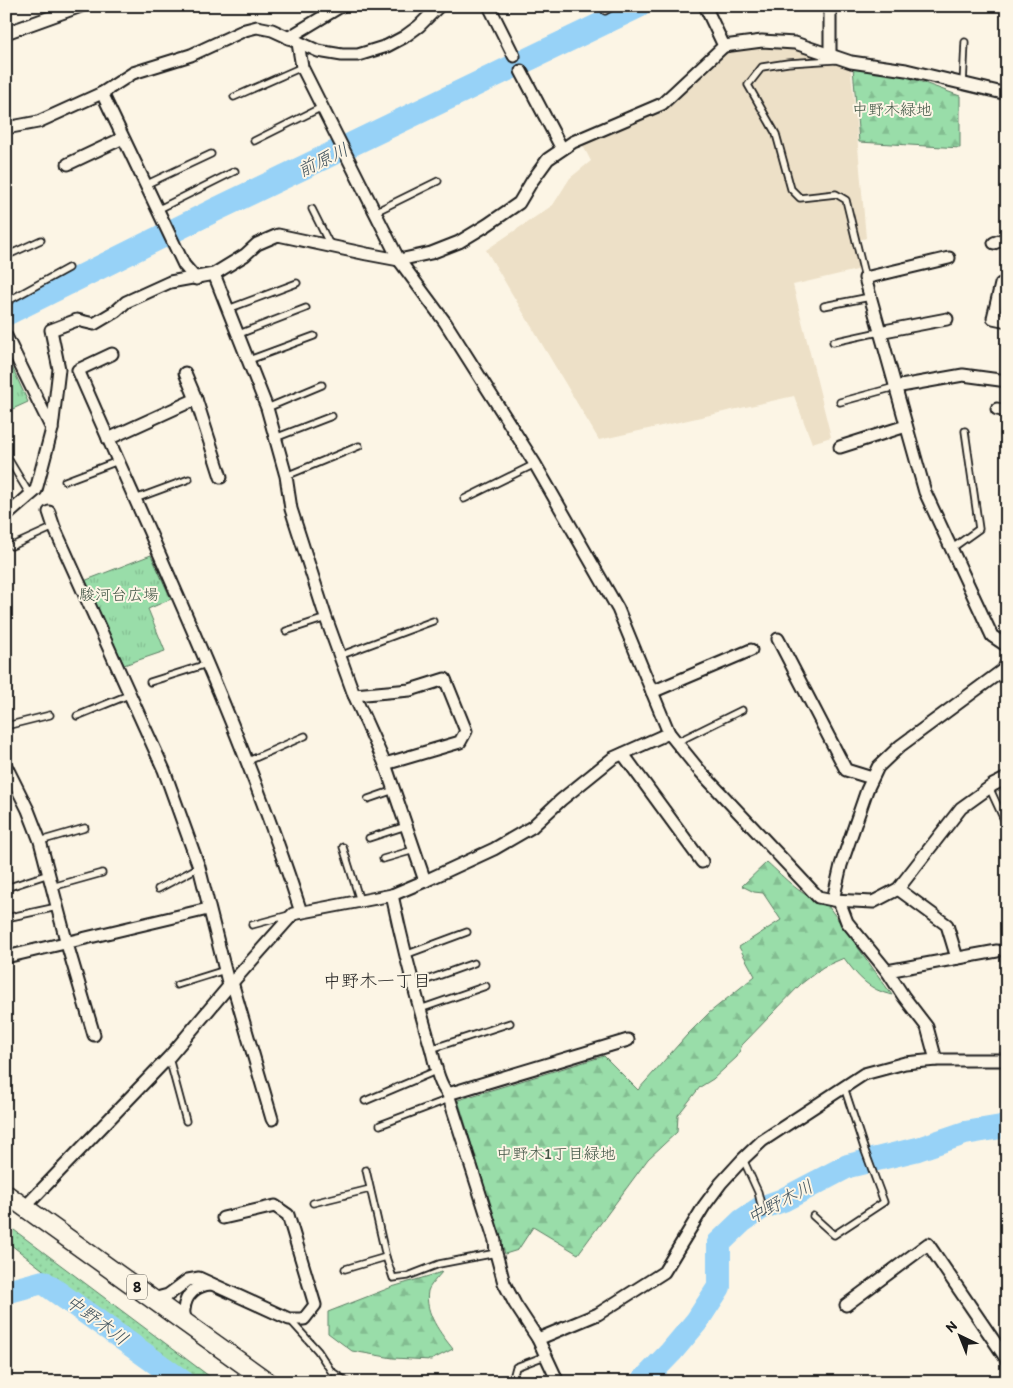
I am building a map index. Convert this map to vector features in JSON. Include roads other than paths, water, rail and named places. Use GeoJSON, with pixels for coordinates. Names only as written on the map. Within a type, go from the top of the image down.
{"type":"FeatureCollection","features":[{"type":"Feature","properties":{"kind":"main road","name":"8"},"geometry":{"type":"LineString","coordinates":[[6,1194],[268,1382]]}},
{"type":"Feature","properties":{"kind":"street"},"geometry":{"type":"LineString","coordinates":[[6,33],[81,6]]}},
{"type":"Feature","properties":{"kind":"street"},"geometry":{"type":"LineString","coordinates":[[293,40],[341,6]]}},
{"type":"Feature","properties":{"kind":"street"},"geometry":{"type":"LineString","coordinates":[[6,128],[38,122],[102,93],[134,73],[191,55],[245,30],[257,27],[272,30],[318,51],[342,55],[358,55],[387,46],[404,37],[419,26],[439,6]]}},
{"type":"Feature","properties":{"kind":"street"},"geometry":{"type":"LineString","coordinates":[[489,6],[514,56]]}},
{"type":"Feature","properties":{"kind":"street"},"geometry":{"type":"LineString","coordinates":[[705,6],[724,46]]}},
{"type":"Feature","properties":{"kind":"street"},"geometry":{"type":"LineString","coordinates":[[830,6],[830,54]]}},
{"type":"Feature","properties":{"kind":"street"},"geometry":{"type":"LineString","coordinates":[[293,40],[302,67],[399,260],[444,322],[535,464],[618,609],[669,733],[699,770],[818,897],[836,901],[873,902],[898,889],[961,808],[989,787],[1007,778]]}},
{"type":"Feature","properties":{"kind":"street"},"geometry":{"type":"LineString","coordinates":[[6,516],[36,490],[52,429],[59,369],[51,330],[77,320],[94,324],[116,311],[126,302],[170,282],[214,274],[245,255],[258,244],[278,235],[399,260],[431,253],[458,242],[519,203],[548,159],[573,142],[662,104],[724,46],[762,41],[795,43],[851,62],[906,70],[1007,94]]}},
{"type":"Feature","properties":{"kind":"street"},"geometry":{"type":"LineString","coordinates":[[521,71],[562,149]]}},
{"type":"Feature","properties":{"kind":"street"},"geometry":{"type":"LineString","coordinates":[[102,93],[184,265],[196,278]]}},
{"type":"Feature","properties":{"kind":"street"},"geometry":{"type":"LineString","coordinates":[[68,164],[122,138]]}},
{"type":"Feature","properties":{"kind":"street"},"geometry":{"type":"LineString","coordinates":[[994,243],[1007,238]]}},
{"type":"Feature","properties":{"kind":"street"},"geometry":{"type":"LineString","coordinates":[[949,258],[865,278],[925,492],[992,636],[1007,646]]}},
{"type":"Feature","properties":{"kind":"street"},"geometry":{"type":"LineString","coordinates":[[214,274],[267,408],[286,476],[291,508],[339,656],[385,764],[425,881]]}},
{"type":"Feature","properties":{"kind":"street"},"geometry":{"type":"LineString","coordinates":[[1001,284],[993,318],[1007,321]]}},
{"type":"Feature","properties":{"kind":"street"},"geometry":{"type":"LineString","coordinates":[[879,332],[947,319]]}},
{"type":"Feature","properties":{"kind":"street"},"geometry":{"type":"LineString","coordinates":[[7,337],[52,429]]}},
{"type":"Feature","properties":{"kind":"street"},"geometry":{"type":"LineString","coordinates":[[112,354],[78,370],[207,664],[277,839],[297,913]]}},
{"type":"Feature","properties":{"kind":"street"},"geometry":{"type":"LineString","coordinates":[[185,374],[196,399],[222,477]]}},
{"type":"Feature","properties":{"kind":"street"},"geometry":{"type":"LineString","coordinates":[[895,387],[963,375],[1007,381]]}},
{"type":"Feature","properties":{"kind":"street"},"geometry":{"type":"LineString","coordinates":[[108,439],[196,399]]}},
{"type":"Feature","properties":{"kind":"street"},"geometry":{"type":"LineString","coordinates":[[840,447],[906,426]]}},
{"type":"Feature","properties":{"kind":"street"},"geometry":{"type":"LineString","coordinates":[[49,512],[54,527],[164,770],[199,867],[208,909],[225,970],[272,1119]]}},
{"type":"Feature","properties":{"kind":"street"},"geometry":{"type":"LineString","coordinates":[[778,639],[846,770],[872,778]]}},
{"type":"Feature","properties":{"kind":"street"},"geometry":{"type":"LineString","coordinates":[[652,692],[751,650]]}},
{"type":"Feature","properties":{"kind":"street"},"geometry":{"type":"LineString","coordinates":[[936,1060],[927,1027],[887,971],[848,922],[836,901],[841,865],[872,778],[878,767],[900,746],[1003,670],[1007,662]]}},
{"type":"Feature","properties":{"kind":"street"},"geometry":{"type":"LineString","coordinates":[[354,695],[410,690],[445,679],[466,731],[460,742],[385,764]]}},
{"type":"Feature","properties":{"kind":"street"},"geometry":{"type":"LineString","coordinates":[[25,1207],[169,1057],[230,984],[297,913],[392,895],[494,849],[532,827],[561,800],[613,758],[669,733]]}},
{"type":"Feature","properties":{"kind":"street"},"geometry":{"type":"LineString","coordinates":[[623,754],[702,862]]}},
{"type":"Feature","properties":{"kind":"street"},"geometry":{"type":"LineString","coordinates":[[6,766],[28,810],[40,841],[67,944],[94,1035]]}},
{"type":"Feature","properties":{"kind":"street"},"geometry":{"type":"LineString","coordinates":[[898,889],[947,925],[957,958]]}},
{"type":"Feature","properties":{"kind":"street"},"geometry":{"type":"LineString","coordinates":[[392,895],[405,955],[420,1010],[495,1241],[496,1253],[504,1283],[538,1339],[558,1382]]}},
{"type":"Feature","properties":{"kind":"street"},"geometry":{"type":"LineString","coordinates":[[6,957],[208,909]]}},
{"type":"Feature","properties":{"kind":"street"},"geometry":{"type":"LineString","coordinates":[[887,971],[997,951]]}},
{"type":"Feature","properties":{"kind":"street"},"geometry":{"type":"LineString","coordinates":[[449,1097],[628,1040]]}},
{"type":"Feature","properties":{"kind":"street"},"geometry":{"type":"LineString","coordinates":[[538,1339],[598,1314],[664,1272],[704,1206],[721,1183],[743,1159],[762,1141],[864,1074],[905,1062],[1007,1060]]}},
{"type":"Feature","properties":{"kind":"street"},"geometry":{"type":"LineString","coordinates":[[153,1299],[168,1294],[188,1280],[199,1278],[289,1319],[304,1319],[315,1305],[288,1215],[275,1206],[223,1218]]}},
{"type":"Feature","properties":{"kind":"street"},"geometry":{"type":"LineString","coordinates":[[846,1304],[928,1244],[1007,1360]]}},
{"type":"Feature","properties":{"kind":"street"},"geometry":{"type":"LineString","coordinates":[[186,1323],[184,1310],[192,1291],[200,1285],[213,1284]]}},
{"type":"Feature","properties":{"kind":"lane"},"geometry":{"type":"LineString","coordinates":[[604,11],[614,6]]}},
{"type":"Feature","properties":{"kind":"lane"},"geometry":{"type":"LineString","coordinates":[[963,85],[965,42]]}},
{"type":"Feature","properties":{"kind":"lane"},"geometry":{"type":"LineString","coordinates":[[845,60],[788,63],[762,67],[748,86],[776,134],[791,189],[800,198],[836,194],[846,200],[865,278]]}},
{"type":"Feature","properties":{"kind":"lane"},"geometry":{"type":"LineString","coordinates":[[234,97],[302,67]]}},
{"type":"Feature","properties":{"kind":"lane"},"geometry":{"type":"LineString","coordinates":[[254,141],[322,107]]}},
{"type":"Feature","properties":{"kind":"lane"},"geometry":{"type":"LineString","coordinates":[[145,185],[210,154]]}},
{"type":"Feature","properties":{"kind":"lane"},"geometry":{"type":"LineString","coordinates":[[157,210],[235,171]]}},
{"type":"Feature","properties":{"kind":"lane"},"geometry":{"type":"LineString","coordinates":[[375,212],[438,181]]}},
{"type":"Feature","properties":{"kind":"lane"},"geometry":{"type":"LineString","coordinates":[[312,209],[330,246]]}},
{"type":"Feature","properties":{"kind":"lane"},"geometry":{"type":"LineString","coordinates":[[6,256],[41,240]]}},
{"type":"Feature","properties":{"kind":"lane"},"geometry":{"type":"LineString","coordinates":[[6,302],[68,268]]}},
{"type":"Feature","properties":{"kind":"lane"},"geometry":{"type":"LineString","coordinates":[[228,309],[297,283]]}},
{"type":"Feature","properties":{"kind":"lane"},"geometry":{"type":"LineString","coordinates":[[824,306],[870,298]]}},
{"type":"Feature","properties":{"kind":"lane"},"geometry":{"type":"LineString","coordinates":[[239,334],[306,308]]}},
{"type":"Feature","properties":{"kind":"lane"},"geometry":{"type":"LineString","coordinates":[[834,342],[879,332]]}},
{"type":"Feature","properties":{"kind":"lane"},"geometry":{"type":"LineString","coordinates":[[249,360],[314,336]]}},
{"type":"Feature","properties":{"kind":"lane"},"geometry":{"type":"LineString","coordinates":[[267,408],[322,385]]}},
{"type":"Feature","properties":{"kind":"lane"},"geometry":{"type":"LineString","coordinates":[[840,402],[895,387]]}},
{"type":"Feature","properties":{"kind":"lane"},"geometry":{"type":"LineString","coordinates":[[275,438],[332,416]]}},
{"type":"Feature","properties":{"kind":"lane"},"geometry":{"type":"LineString","coordinates":[[951,549],[979,529],[965,431]]}},
{"type":"Feature","properties":{"kind":"lane"},"geometry":{"type":"LineString","coordinates":[[286,476],[360,446]]}},
{"type":"Feature","properties":{"kind":"lane"},"geometry":{"type":"LineString","coordinates":[[6,455],[30,495]]}},
{"type":"Feature","properties":{"kind":"lane"},"geometry":{"type":"LineString","coordinates":[[65,481],[118,461]]}},
{"type":"Feature","properties":{"kind":"lane"},"geometry":{"type":"LineString","coordinates":[[464,499],[535,464]]}},
{"type":"Feature","properties":{"kind":"lane"},"geometry":{"type":"LineString","coordinates":[[135,499],[189,479]]}},
{"type":"Feature","properties":{"kind":"lane"},"geometry":{"type":"LineString","coordinates":[[12,546],[54,527]]}},
{"type":"Feature","properties":{"kind":"lane"},"geometry":{"type":"LineString","coordinates":[[286,631],[326,618]]}},
{"type":"Feature","properties":{"kind":"lane"},"geometry":{"type":"LineString","coordinates":[[339,656],[433,621]]}},
{"type":"Feature","properties":{"kind":"lane"},"geometry":{"type":"LineString","coordinates":[[150,682],[207,664]]}},
{"type":"Feature","properties":{"kind":"lane"},"geometry":{"type":"LineString","coordinates":[[77,716],[131,694]]}},
{"type":"Feature","properties":{"kind":"lane"},"geometry":{"type":"LineString","coordinates":[[677,742],[742,710]]}},
{"type":"Feature","properties":{"kind":"lane"},"geometry":{"type":"LineString","coordinates":[[6,726],[50,715]]}},
{"type":"Feature","properties":{"kind":"lane"},"geometry":{"type":"LineString","coordinates":[[246,762],[305,736]]}},
{"type":"Feature","properties":{"kind":"lane"},"geometry":{"type":"LineString","coordinates":[[989,787],[1007,826]]}},
{"type":"Feature","properties":{"kind":"lane"},"geometry":{"type":"LineString","coordinates":[[368,799],[394,790]]}},
{"type":"Feature","properties":{"kind":"lane"},"geometry":{"type":"LineString","coordinates":[[369,838],[406,826]]}},
{"type":"Feature","properties":{"kind":"lane"},"geometry":{"type":"LineString","coordinates":[[40,841],[86,828]]}},
{"type":"Feature","properties":{"kind":"lane"},"geometry":{"type":"LineString","coordinates":[[343,848],[360,901]]}},
{"type":"Feature","properties":{"kind":"lane"},"geometry":{"type":"LineString","coordinates":[[382,859],[414,850]]}},
{"type":"Feature","properties":{"kind":"lane"},"geometry":{"type":"LineString","coordinates":[[158,889],[199,867]]}},
{"type":"Feature","properties":{"kind":"lane"},"geometry":{"type":"LineString","coordinates":[[52,887],[102,873]]}},
{"type":"Feature","properties":{"kind":"lane"},"geometry":{"type":"LineString","coordinates":[[6,888],[49,874]]}},
{"type":"Feature","properties":{"kind":"lane"},"geometry":{"type":"LineString","coordinates":[[6,918],[57,907]]}},
{"type":"Feature","properties":{"kind":"lane"},"geometry":{"type":"LineString","coordinates":[[252,925],[297,913]]}},
{"type":"Feature","properties":{"kind":"lane"},"geometry":{"type":"LineString","coordinates":[[405,955],[467,932]]}},
{"type":"Feature","properties":{"kind":"lane"},"geometry":{"type":"LineString","coordinates":[[413,985],[474,963]]}},
{"type":"Feature","properties":{"kind":"lane"},"geometry":{"type":"LineString","coordinates":[[177,985],[225,970]]}},
{"type":"Feature","properties":{"kind":"lane"},"geometry":{"type":"LineString","coordinates":[[420,1010],[486,986]]}},
{"type":"Feature","properties":{"kind":"lane"},"geometry":{"type":"LineString","coordinates":[[431,1048],[510,1023]]}},
{"type":"Feature","properties":{"kind":"lane"},"geometry":{"type":"LineString","coordinates":[[169,1057],[186,1121]]}},
{"type":"Feature","properties":{"kind":"lane"},"geometry":{"type":"LineString","coordinates":[[364,1101],[438,1070]]}},
{"type":"Feature","properties":{"kind":"lane"},"geometry":{"type":"LineString","coordinates":[[813,1216],[834,1235],[884,1202],[844,1087]]}},
{"type":"Feature","properties":{"kind":"lane"},"geometry":{"type":"LineString","coordinates":[[380,1125],[449,1097]]}},
{"type":"Feature","properties":{"kind":"lane"},"geometry":{"type":"LineString","coordinates":[[743,1159],[758,1192],[763,1213]]}},
{"type":"Feature","properties":{"kind":"lane"},"geometry":{"type":"LineString","coordinates":[[366,1170],[386,1257],[393,1278],[408,1276],[439,1264],[496,1253]]}},
{"type":"Feature","properties":{"kind":"lane"},"geometry":{"type":"LineString","coordinates":[[313,1203],[370,1189]]}},
{"type":"Feature","properties":{"kind":"lane"},"geometry":{"type":"LineString","coordinates":[[345,1269],[386,1257]]}},
{"type":"Feature","properties":{"kind":"lane"},"geometry":{"type":"LineString","coordinates":[[289,1319],[318,1351],[330,1371],[347,1382]]}},
{"type":"Feature","properties":{"kind":"lane"},"geometry":{"type":"LineString","coordinates":[[512,1382],[516,1367],[545,1356]]}},
{"type":"Feature","properties":{"kind":"waterway","name":"前原川"},"geometry":{"type":"LineString","coordinates":[[6,314],[217,209],[639,6]]}},
{"type":"Feature","properties":{"kind":"waterway","name":"中野木川"},"geometry":{"type":"LineString","coordinates":[[642,1382],[697,1321],[719,1287],[719,1243],[742,1221],[761,1208],[783,1200],[848,1166],[918,1149],[965,1133],[1007,1126]]}},
{"type":"Feature","properties":{"kind":"waterway","name":"中野木川"},"geometry":{"type":"LineString","coordinates":[[6,1292],[43,1282],[183,1382]]}},
{"type":"Feature","properties":{"kind":"district","name":"中野木一丁目"},"geometry":{"type":"Point","coordinates":[377,981]}},
{"type":"Feature","properties":{"kind":"park label","name":"中野木緑地"},"geometry":{"type":"Point","coordinates":[892,109]}},
{"type":"Feature","properties":{"kind":"park label","name":"駿河台広場"},"geometry":{"type":"Point","coordinates":[119,594]}},
{"type":"Feature","properties":{"kind":"park label","name":"中野木1丁目緑地"},"geometry":{"type":"Point","coordinates":[556,1153]}}]}
